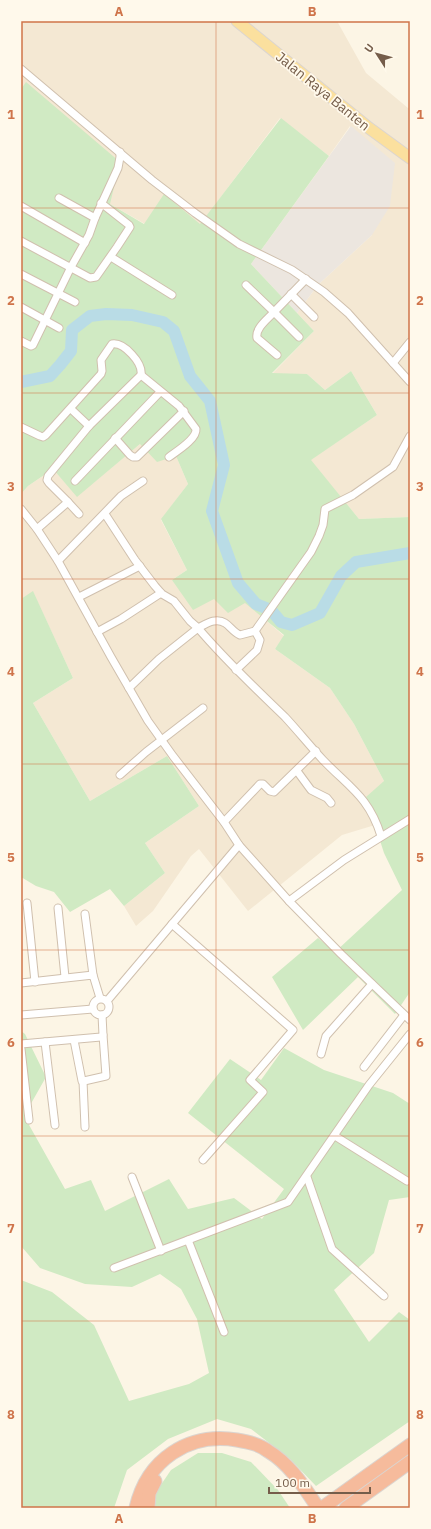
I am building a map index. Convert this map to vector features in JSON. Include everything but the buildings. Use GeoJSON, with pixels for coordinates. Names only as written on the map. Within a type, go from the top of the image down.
{"type":"FeatureCollection","features":[{"type":"Feature","properties":{"kind":"highway"},"geometry":{"type":"LineString","coordinates":[[136,1508],[144,1484],[161,1462],[180,1448],[190,1443],[214,1438],[246,1441],[268,1450],[282,1461],[298,1486],[307,1508]]}},
{"type":"Feature","properties":{"kind":"highway"},"geometry":{"type":"LineString","coordinates":[[322,1508],[410,1445]]}},
{"type":"Feature","properties":{"kind":"highway"},"geometry":{"type":"LineString","coordinates":[[148,1508],[149,1493],[152,1486],[164,1470],[175,1460],[188,1453],[215,1447],[242,1449],[263,1456],[298,1486],[319,1508],[334,1500]]}},
{"type":"Feature","properties":{"kind":"highway"},"geometry":{"type":"LineString","coordinates":[[346,1508],[410,1462]]}},
{"type":"Feature","properties":{"kind":"main road","name":"Jalan Raya Banten"},"geometry":{"type":"LineString","coordinates":[[237,21],[362,123],[410,158]]}},
{"type":"Feature","properties":{"kind":"street"},"geometry":{"type":"LineString","coordinates":[[21,69],[152,180],[195,213],[239,244],[306,279],[330,297],[348,313],[410,382]]}},
{"type":"Feature","properties":{"kind":"street"},"geometry":{"type":"LineString","coordinates":[[21,341],[32,346],[92,228],[101,203],[118,168],[120,152]]}},
{"type":"Feature","properties":{"kind":"street"},"geometry":{"type":"LineString","coordinates":[[59,198],[95,218]]}},
{"type":"Feature","properties":{"kind":"street"},"geometry":{"type":"LineString","coordinates":[[21,241],[93,278],[96,277],[124,238],[129,226],[101,203]]}},
{"type":"Feature","properties":{"kind":"street"},"geometry":{"type":"LineString","coordinates":[[21,206],[85,243]]}},
{"type":"Feature","properties":{"kind":"street"},"geometry":{"type":"LineString","coordinates":[[111,257],[172,295]]}},
{"type":"Feature","properties":{"kind":"street"},"geometry":{"type":"LineString","coordinates":[[21,274],[75,302]]}},
{"type":"Feature","properties":{"kind":"street"},"geometry":{"type":"LineString","coordinates":[[277,354],[257,338],[256,333],[306,279]]}},
{"type":"Feature","properties":{"kind":"street"},"geometry":{"type":"LineString","coordinates":[[246,285],[299,337]]}},
{"type":"Feature","properties":{"kind":"street"},"geometry":{"type":"LineString","coordinates":[[291,294],[314,317]]}},
{"type":"Feature","properties":{"kind":"street"},"geometry":{"type":"LineString","coordinates":[[21,307],[59,328]]}},
{"type":"Feature","properties":{"kind":"street"},"geometry":{"type":"LineString","coordinates":[[393,364],[410,342]]}},
{"type":"Feature","properties":{"kind":"street"},"geometry":{"type":"LineString","coordinates":[[21,428],[43,437],[71,409],[101,374],[101,360],[112,344],[117,344],[132,354],[141,370],[141,375],[184,411],[196,429],[197,432],[193,438],[169,457]]}},
{"type":"Feature","properties":{"kind":"street"},"geometry":{"type":"LineString","coordinates":[[79,514],[49,483],[47,478],[89,426],[141,375]]}},
{"type":"Feature","properties":{"kind":"street"},"geometry":{"type":"LineString","coordinates":[[75,481],[160,392]]}},
{"type":"Feature","properties":{"kind":"street"},"geometry":{"type":"LineString","coordinates":[[71,409],[89,426]]}},
{"type":"Feature","properties":{"kind":"street"},"geometry":{"type":"LineString","coordinates":[[115,438],[130,455],[133,457],[137,456],[184,411]]}},
{"type":"Feature","properties":{"kind":"street"},"geometry":{"type":"LineString","coordinates":[[129,688],[159,659],[198,628],[211,621],[220,621],[225,623],[231,629],[240,634],[256,629],[306,559],[319,536],[323,525],[325,509],[352,495],[393,467],[410,436]]}},
{"type":"Feature","properties":{"kind":"street"},"geometry":{"type":"LineString","coordinates":[[58,561],[121,496],[142,481]]}},
{"type":"Feature","properties":{"kind":"street"},"geometry":{"type":"LineString","coordinates":[[37,529],[68,502]]}},
{"type":"Feature","properties":{"kind":"street"},"geometry":{"type":"LineString","coordinates":[[21,509],[37,529],[58,561],[148,721],[224,822],[239,845],[289,901],[410,1020]]}},
{"type":"Feature","properties":{"kind":"street"},"geometry":{"type":"LineString","coordinates":[[105,514],[140,566],[161,593],[174,601],[190,621],[236,670],[286,718],[364,800],[372,812],[381,836]]}},
{"type":"Feature","properties":{"kind":"street"},"geometry":{"type":"LineString","coordinates":[[79,597],[140,566]]}},
{"type":"Feature","properties":{"kind":"street"},"geometry":{"type":"LineString","coordinates":[[97,632],[121,619],[161,593]]}},
{"type":"Feature","properties":{"kind":"street"},"geometry":{"type":"LineString","coordinates":[[236,670],[257,650],[260,640],[256,629]]}},
{"type":"Feature","properties":{"kind":"street"},"geometry":{"type":"LineString","coordinates":[[120,775],[203,708]]}},
{"type":"Feature","properties":{"kind":"street"},"geometry":{"type":"LineString","coordinates":[[224,822],[260,784],[263,784],[270,791],[274,792],[316,751]]}},
{"type":"Feature","properties":{"kind":"street"},"geometry":{"type":"LineString","coordinates":[[297,771],[311,790],[327,798],[331,803]]}},
{"type":"Feature","properties":{"kind":"street"},"geometry":{"type":"LineString","coordinates":[[289,901],[344,860],[410,819]]}},
{"type":"Feature","properties":{"kind":"street"},"geometry":{"type":"LineString","coordinates":[[107,1001],[239,845]]}},
{"type":"Feature","properties":{"kind":"street"},"geometry":{"type":"LineString","coordinates":[[27,903],[35,982]]}},
{"type":"Feature","properties":{"kind":"street"},"geometry":{"type":"LineString","coordinates":[[58,908],[65,977]]}},
{"type":"Feature","properties":{"kind":"street"},"geometry":{"type":"LineString","coordinates":[[85,914],[93,974],[100,998]]}},
{"type":"Feature","properties":{"kind":"street"},"geometry":{"type":"LineString","coordinates":[[172,924],[293,1030],[250,1080],[263,1092],[203,1160]]}},
{"type":"Feature","properties":{"kind":"street"},"geometry":{"type":"LineString","coordinates":[[21,983],[93,974]]}},
{"type":"Feature","properties":{"kind":"street"},"geometry":{"type":"LineString","coordinates":[[322,1054],[326,1036],[372,984]]}},
{"type":"Feature","properties":{"kind":"street"},"geometry":{"type":"LineString","coordinates":[[100,998],[107,1001]]}},
{"type":"Feature","properties":{"kind":"street"},"geometry":{"type":"LineString","coordinates":[[100,998],[93,1003],[93,1009],[95,1013],[102,1015]]}},
{"type":"Feature","properties":{"kind":"street"},"geometry":{"type":"LineString","coordinates":[[102,1015],[106,1013],[109,1008],[107,1001]]}},
{"type":"Feature","properties":{"kind":"street"},"geometry":{"type":"LineString","coordinates":[[21,1015],[93,1009]]}},
{"type":"Feature","properties":{"kind":"street"},"geometry":{"type":"LineString","coordinates":[[83,1081],[106,1076],[102,1015]]}},
{"type":"Feature","properties":{"kind":"street"},"geometry":{"type":"LineString","coordinates":[[364,1067],[404,1015]]}},
{"type":"Feature","properties":{"kind":"street"},"geometry":{"type":"LineString","coordinates":[[114,1268],[288,1202],[307,1177],[369,1085],[410,1034]]}},
{"type":"Feature","properties":{"kind":"street"},"geometry":{"type":"LineString","coordinates":[[21,1044],[103,1036]]}},
{"type":"Feature","properties":{"kind":"street"},"geometry":{"type":"LineString","coordinates":[[74,1040],[83,1081],[85,1127]]}},
{"type":"Feature","properties":{"kind":"street"},"geometry":{"type":"LineString","coordinates":[[45,1042],[55,1125]]}},
{"type":"Feature","properties":{"kind":"street"},"geometry":{"type":"LineString","coordinates":[[21,1049],[29,1120]]}},
{"type":"Feature","properties":{"kind":"street"},"geometry":{"type":"LineString","coordinates":[[335,1136],[407,1181]]}},
{"type":"Feature","properties":{"kind":"street"},"geometry":{"type":"LineString","coordinates":[[132,1177],[161,1250]]}},
{"type":"Feature","properties":{"kind":"street"},"geometry":{"type":"LineString","coordinates":[[307,1177],[332,1249],[384,1296]]}},
{"type":"Feature","properties":{"kind":"street"},"geometry":{"type":"LineString","coordinates":[[188,1240],[224,1332]]}},
{"type":"Feature","properties":{"kind":"shaded area"},"geometry":{"type":"Polygon","coordinates":[[[21,21],[337,21],[366,73],[408,108],[410,107],[410,517],[359,519],[310,460],[377,415],[351,371],[325,390],[307,374],[272,374],[314,331],[297,313],[318,285],[372,235],[350,126],[329,156],[280,118],[200,225],[145,224],[110,204],[26,83],[21,89],[21,21]]]}},
{"type":"Feature","properties":{"kind":"shaded area"},"geometry":{"type":"Polygon","coordinates":[[[351,126],[395,163],[390,206],[372,235],[318,285],[297,313],[251,264],[351,126]]]}},
{"type":"Feature","properties":{"kind":"shaded area"},"geometry":{"type":"Polygon","coordinates":[[[140,444],[176,456],[188,484],[161,520],[187,570],[172,580],[214,599],[245,602],[284,636],[275,649],[330,688],[354,724],[384,781],[375,825],[342,835],[248,911],[199,849],[191,856],[153,911],[136,926],[124,906],[165,873],[145,843],[199,806],[167,756],[90,801],[33,703],[73,678],[33,592],[21,599],[21,494],[28,486],[53,469],[77,496],[140,444]]]}},
{"type":"Feature","properties":{"kind":"green space"},"geometry":{"type":"Polygon","coordinates":[[[26,82],[120,162],[110,204],[144,224],[164,194],[200,224],[281,118],[329,156],[251,264],[314,331],[272,373],[307,374],[325,390],[351,371],[377,415],[311,460],[359,519],[410,517],[410,992],[395,1014],[358,977],[303,1030],[272,977],[318,938],[335,952],[402,890],[384,853],[366,797],[384,781],[354,724],[330,688],[275,649],[284,635],[245,603],[228,613],[214,599],[193,610],[172,580],[187,570],[161,519],[188,484],[176,456],[157,462],[140,444],[77,497],[53,469],[28,486],[21,494],[21,89],[26,82]]]}},
{"type":"Feature","properties":{"kind":"green space"},"geometry":{"type":"Polygon","coordinates":[[[33,591],[73,678],[33,703],[90,801],[167,756],[199,806],[145,843],[165,873],[124,906],[110,889],[70,912],[54,892],[36,886],[21,877],[21,599],[33,591]]]}},
{"type":"Feature","properties":{"kind":"green space"},"geometry":{"type":"Polygon","coordinates":[[[21,1031],[25,1034],[46,1077],[24,1116],[65,1189],[91,1180],[105,1211],[169,1179],[188,1209],[234,1198],[262,1219],[284,1189],[188,1113],[230,1059],[261,1080],[284,1048],[324,1070],[393,1093],[410,1104],[410,1197],[389,1200],[374,1253],[334,1290],[369,1342],[399,1312],[410,1320],[410,1421],[316,1486],[290,1459],[251,1429],[217,1419],[168,1439],[127,1470],[114,1508],[21,1508],[21,1280],[52,1292],[94,1325],[129,1401],[189,1384],[209,1373],[197,1319],[181,1289],[160,1274],[132,1287],[85,1284],[40,1268],[21,1246],[21,1031]]]}},
{"type":"Feature","properties":{"kind":"green space"},"geometry":{"type":"Polygon","coordinates":[[[198,1453],[222,1453],[251,1462],[278,1490],[290,1508],[152,1508],[154,1495],[171,1470],[198,1453]]]}},
{"type":"Feature","properties":{"kind":"waterway"},"geometry":{"type":"LineString","coordinates":[[21,382],[50,376],[71,351],[72,330],[90,316],[106,314],[132,315],[163,322],[174,331],[190,376],[210,401],[224,465],[212,511],[238,583],[256,604],[271,610],[281,622],[292,625],[320,613],[341,576],[356,562],[410,553]]}}]}
